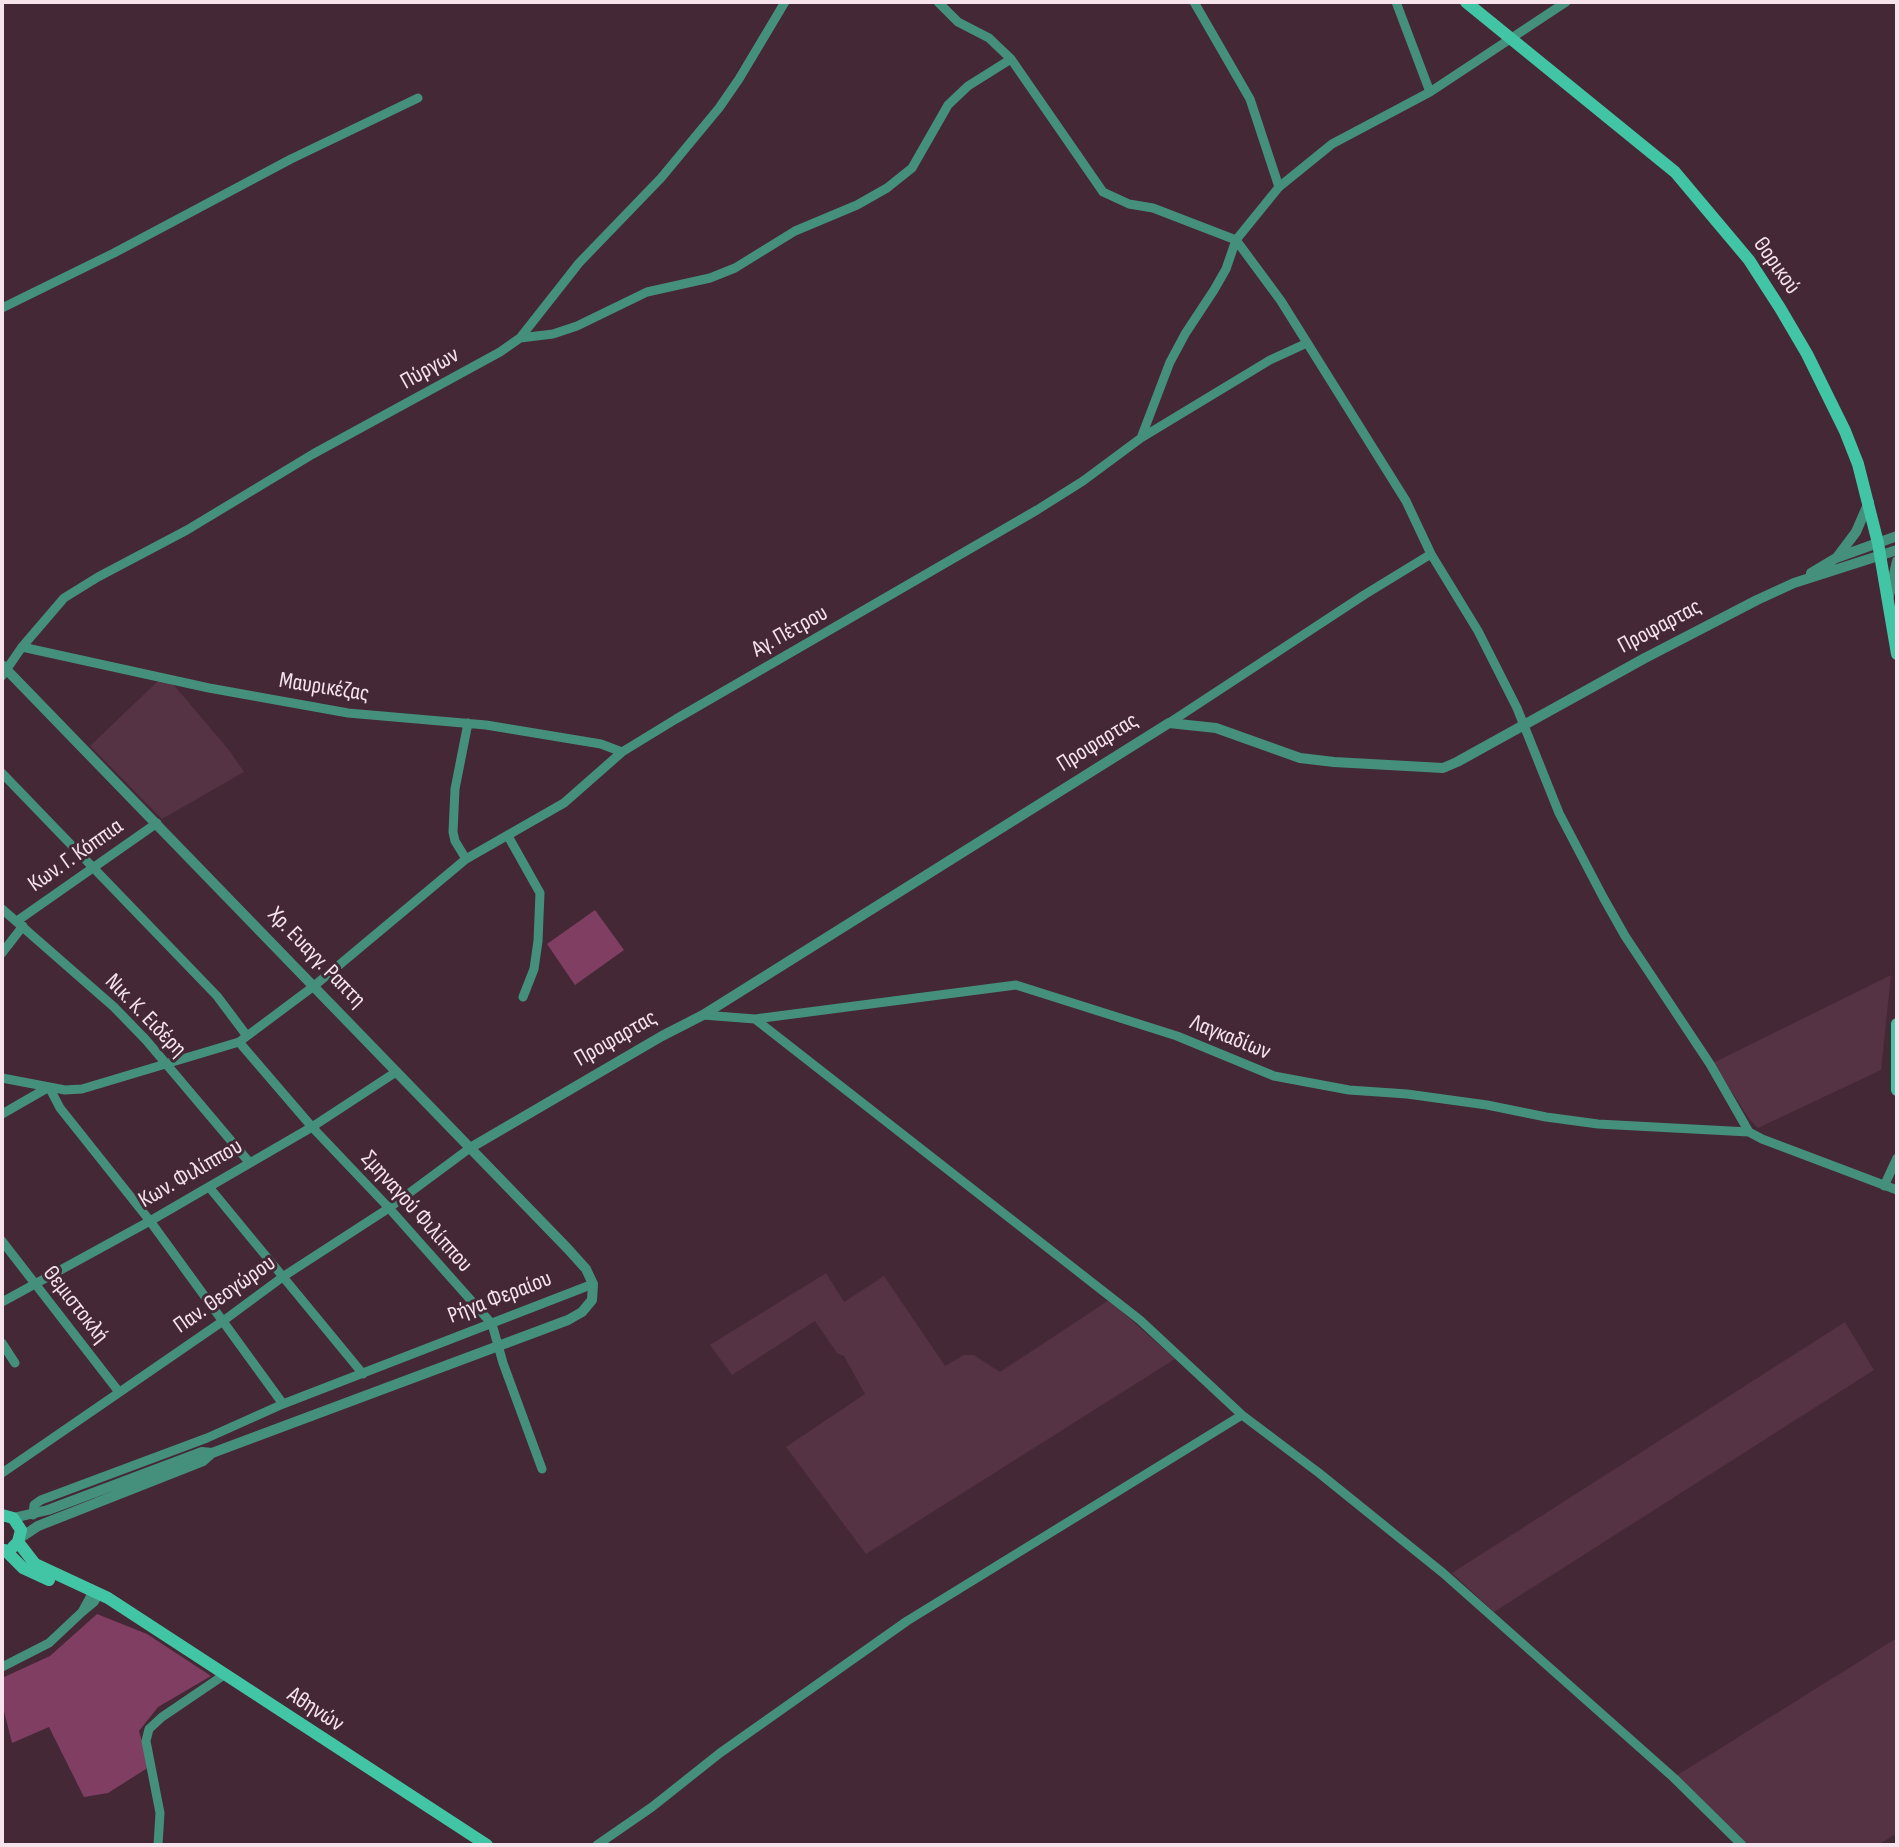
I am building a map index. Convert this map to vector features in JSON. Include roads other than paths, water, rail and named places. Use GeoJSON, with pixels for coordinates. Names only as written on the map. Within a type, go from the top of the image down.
{"type":"FeatureCollection","features":[{"type":"Feature","properties":{"kind":"main road","name":"Θορικού"},"geometry":{"type":"LineString","coordinates":[[1466,2],[1675,172],[1749,260],[1807,354],[1846,431],[1869,502],[1897,654]]}},
{"type":"Feature","properties":{"kind":"main road"},"geometry":{"type":"LineString","coordinates":[[1897,1024],[1897,1090]]}},
{"type":"Feature","properties":{"kind":"main road"},"geometry":{"type":"LineString","coordinates":[[3,1550],[19,1540],[20,1530],[7,1517]]}},
{"type":"Feature","properties":{"kind":"main road","name":"Αθηνών"},"geometry":{"type":"LineString","coordinates":[[19,1540],[35,1564],[94,1596]]}},
{"type":"Feature","properties":{"kind":"main road","name":"Αθηνών"},"geometry":{"type":"LineString","coordinates":[[3,1550],[23,1568],[121,1608],[487,1845]]}},
{"type":"Feature","properties":{"kind":"street","name":"Πύργων"},"geometry":{"type":"LineString","coordinates":[[3,671],[64,598],[187,530],[313,454],[500,352],[520,338],[579,263],[661,178],[719,108],[785,2]]}},
{"type":"Feature","properties":{"kind":"street"},"geometry":{"type":"LineString","coordinates":[[938,2],[958,22],[989,38],[1011,59],[1103,192],[1129,204],[1153,208],[1236,240],[1281,302],[1406,501],[1431,554],[1478,631],[1524,725],[1559,813],[1603,898],[1710,1064],[1749,1132],[1897,1190]]}},
{"type":"Feature","properties":{"kind":"street"},"geometry":{"type":"LineString","coordinates":[[1194,2],[1250,99],[1279,187]]}},
{"type":"Feature","properties":{"kind":"street"},"geometry":{"type":"LineString","coordinates":[[1396,2],[1430,92]]}},
{"type":"Feature","properties":{"kind":"street"},"geometry":{"type":"LineString","coordinates":[[1141,438],[1170,362],[1226,269],[1236,240],[1279,187],[1332,144],[1430,92],[1566,2]]}},
{"type":"Feature","properties":{"kind":"street"},"geometry":{"type":"LineString","coordinates":[[520,338],[553,334],[647,292],[710,278],[735,268],[795,231],[857,205],[887,188],[912,168],[948,105],[968,86],[1011,59]]}},
{"type":"Feature","properties":{"kind":"street"},"geometry":{"type":"LineString","coordinates":[[2,309],[291,159],[418,99]]}},
{"type":"Feature","properties":{"kind":"street","name":"Αγ. Πέτρου"},"geometry":{"type":"LineString","coordinates":[[243,1039],[314,986],[466,859],[564,803],[622,752],[1037,510],[1083,481],[1141,438],[1270,360],[1307,343]]}},
{"type":"Feature","properties":{"kind":"street"},"geometry":{"type":"LineString","coordinates":[[1836,558],[1856,533],[1869,502]]}},
{"type":"Feature","properties":{"kind":"street","name":"Προφαρτας"},"geometry":{"type":"LineString","coordinates":[[1794,583],[1879,549],[1897,536]]}},
{"type":"Feature","properties":{"kind":"street","name":"Προφαρτας"},"geometry":{"type":"LineString","coordinates":[[470,1148],[703,1015],[1169,723],[1216,727],[1300,758],[1443,768],[1646,658],[1794,583],[1836,558],[1879,549],[1897,550]]}},
{"type":"Feature","properties":{"kind":"street"},"geometry":{"type":"LineString","coordinates":[[1169,723],[1431,554]]}},
{"type":"Feature","properties":{"kind":"street"},"geometry":{"type":"LineString","coordinates":[[1889,603],[1897,561]]}},
{"type":"Feature","properties":{"kind":"street","name":"Μαυρικέζας"},"geometry":{"type":"LineString","coordinates":[[22,647],[209,688],[348,713],[468,723],[601,744],[622,752]]}},
{"type":"Feature","properties":{"kind":"street","name":"Χρ. Ευαγγ. Ραπτη"},"geometry":{"type":"LineString","coordinates":[[3,671],[157,822],[577,1259],[593,1284]]}},
{"type":"Feature","properties":{"kind":"street"},"geometry":{"type":"LineString","coordinates":[[466,859],[453,832],[455,789],[468,723]]}},
{"type":"Feature","properties":{"kind":"street","name":"Σμηναγού Φιλίππου"},"geometry":{"type":"LineString","coordinates":[[2,773],[217,996],[243,1039],[312,1127],[492,1324],[542,1469]]}},
{"type":"Feature","properties":{"kind":"street","name":"Κων. Γ. Κόππια"},"geometry":{"type":"LineString","coordinates":[[2,953],[20,924],[157,822]]}},
{"type":"Feature","properties":{"kind":"street"},"geometry":{"type":"LineString","coordinates":[[508,836],[540,893],[534,969],[523,997]]}},
{"type":"Feature","properties":{"kind":"street","name":"Νικ. Κ. Ειδέρη"},"geometry":{"type":"LineString","coordinates":[[2,909],[114,1007],[165,1062],[249,1162]]}},
{"type":"Feature","properties":{"kind":"street","name":"Λαγκαδίων"},"geometry":{"type":"LineString","coordinates":[[703,1015],[755,1019],[1016,985],[1177,1036],[1274,1076],[1349,1090],[1407,1094],[1487,1105],[1546,1118],[1598,1124],[1749,1132]]}},
{"type":"Feature","properties":{"kind":"street"},"geometry":{"type":"LineString","coordinates":[[755,1019],[1140,1320],[1242,1415],[1320,1473],[1443,1573],[1674,1778],[1742,1845]]}},
{"type":"Feature","properties":{"kind":"street"},"geometry":{"type":"LineString","coordinates":[[2,1078],[65,1090],[82,1089],[243,1039]]}},
{"type":"Feature","properties":{"kind":"street","name":"Κων. Φιλίππου"},"geometry":{"type":"LineString","coordinates":[[2,1301],[209,1187],[312,1127],[396,1072]]}},
{"type":"Feature","properties":{"kind":"street"},"geometry":{"type":"LineString","coordinates":[[2,1114],[49,1087]]}},
{"type":"Feature","properties":{"kind":"street"},"geometry":{"type":"LineString","coordinates":[[49,1087],[60,1108],[150,1221],[283,1404]]}},
{"type":"Feature","properties":{"kind":"street","name":"Παν. Θεογώρου"},"geometry":{"type":"LineString","coordinates":[[2,1473],[284,1276],[388,1208],[470,1148]]}},
{"type":"Feature","properties":{"kind":"street"},"geometry":{"type":"LineString","coordinates":[[1884,1186],[1897,1158]]}},
{"type":"Feature","properties":{"kind":"street"},"geometry":{"type":"LineString","coordinates":[[209,1187],[363,1374]]}},
{"type":"Feature","properties":{"kind":"street","name":"Θεμιστοκλή"},"geometry":{"type":"LineString","coordinates":[[2,1241],[119,1392]]}},
{"type":"Feature","properties":{"kind":"street","name":"Ρήγα Φεραίου"},"geometry":{"type":"LineString","coordinates":[[19,1540],[38,1526],[193,1466],[212,1453],[568,1320],[582,1312],[592,1300],[593,1284],[283,1404],[207,1438],[41,1500],[34,1505],[33,1515]]}},
{"type":"Feature","properties":{"kind":"street"},"geometry":{"type":"LineString","coordinates":[[2,1343],[15,1363]]}},
{"type":"Feature","properties":{"kind":"street"},"geometry":{"type":"LineString","coordinates":[[597,1845],[652,1807],[720,1753],[906,1621],[1242,1415]]}},
{"type":"Feature","properties":{"kind":"street"},"geometry":{"type":"LineString","coordinates":[[207,1438],[212,1453]]}},
{"type":"Feature","properties":{"kind":"street","name":"Ρήγα Φεραίου"},"geometry":{"type":"LineString","coordinates":[[7,1517],[33,1515],[202,1452],[212,1453]]}},
{"type":"Feature","properties":{"kind":"street"},"geometry":{"type":"LineString","coordinates":[[2,1667],[49,1643],[82,1612],[94,1596]]}},
{"type":"Feature","properties":{"kind":"street"},"geometry":{"type":"LineString","coordinates":[[158,1845],[160,1813],[146,1741],[149,1729],[162,1717],[224,1675]]}}]}
